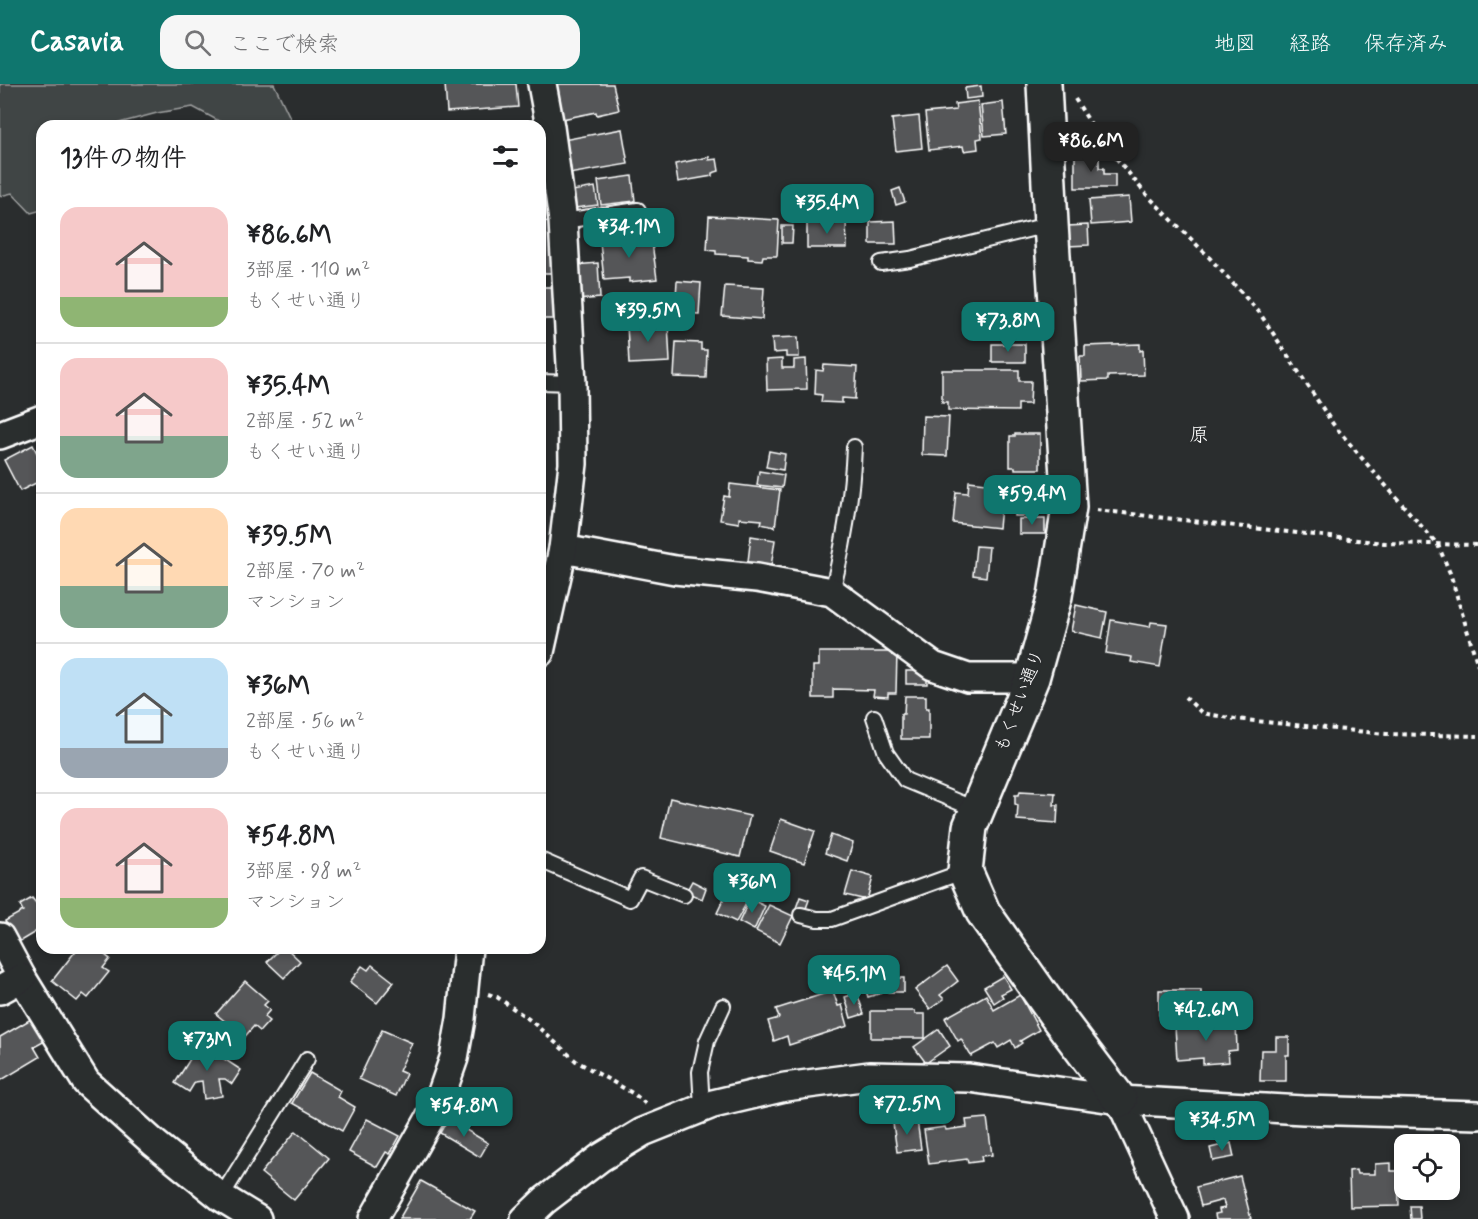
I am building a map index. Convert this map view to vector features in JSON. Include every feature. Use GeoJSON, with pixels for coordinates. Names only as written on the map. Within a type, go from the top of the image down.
{"type":"FeatureCollection","features":[{"type":"Feature","properties":{"kind":"street"},"geometry":{"type":"LineString","coordinates":[[542,84],[563,221],[572,383],[573,464],[562,549],[546,624]]}},
{"type":"Feature","properties":{"kind":"street","name":"もくせい通り"},"geometry":{"type":"LineString","coordinates":[[965,871],[970,827],[1032,678],[1055,596],[1069,507],[1044,84]]}},
{"type":"Feature","properties":{"kind":"street"},"geometry":{"type":"LineString","coordinates":[[0,435],[36,421]]}},
{"type":"Feature","properties":{"kind":"street"},"geometry":{"type":"LineString","coordinates":[[562,549],[675,570],[757,578],[832,592],[933,666],[968,678],[1032,678]]}},
{"type":"Feature","properties":{"kind":"street"},"geometry":{"type":"LineString","coordinates":[[965,871],[983,912],[1055,1014],[1120,1100],[1175,1219]]}},
{"type":"Feature","properties":{"kind":"street"},"geometry":{"type":"LineString","coordinates":[[0,937],[11,984],[86,1082],[154,1143],[221,1197],[257,1219]]}},
{"type":"Feature","properties":{"kind":"street"},"geometry":{"type":"LineString","coordinates":[[373,1219],[438,1104],[454,1058],[467,954]]}},
{"type":"Feature","properties":{"kind":"street"},"geometry":{"type":"LineString","coordinates":[[525,1219],[545,1200],[600,1158],[643,1132],[667,1122],[713,1104],[785,1086],[869,1076],[969,1078],[1120,1100],[1303,1110],[1478,1115]]}},
{"type":"Feature","properties":{"kind":"lane"},"geometry":{"type":"LineString","coordinates":[[563,221],[638,210]]}},
{"type":"Feature","properties":{"kind":"lane"},"geometry":{"type":"LineString","coordinates":[[881,263],[910,260],[1051,224]]}},
{"type":"Feature","properties":{"kind":"lane"},"geometry":{"type":"LineString","coordinates":[[546,382],[572,383]]}},
{"type":"Feature","properties":{"kind":"lane"},"geometry":{"type":"LineString","coordinates":[[832,592],[842,554],[853,480],[854,447]]}},
{"type":"Feature","properties":{"kind":"lane"},"geometry":{"type":"LineString","coordinates":[[874,717],[886,753],[905,780],[977,810]]}},
{"type":"Feature","properties":{"kind":"lane"},"geometry":{"type":"LineString","coordinates":[[546,863],[630,899],[641,878],[684,895]]}},
{"type":"Feature","properties":{"kind":"lane"},"geometry":{"type":"LineString","coordinates":[[801,915],[817,919],[832,919],[965,871]]}},
{"type":"Feature","properties":{"kind":"lane"},"geometry":{"type":"LineString","coordinates":[[702,1108],[700,1072],[707,1041],[723,1006]]}},
{"type":"Feature","properties":{"kind":"lane"},"geometry":{"type":"LineString","coordinates":[[221,1197],[307,1059]]}},
{"type":"Feature","properties":{"kind":"path"},"geometry":{"type":"LineString","coordinates":[[1074,97],[1099,137],[1145,193],[1206,254],[1259,312],[1333,424],[1438,545],[1450,573],[1478,666]]}},
{"type":"Feature","properties":{"kind":"path"},"geometry":{"type":"LineString","coordinates":[[1069,507],[1384,543],[1478,545]]}},
{"type":"Feature","properties":{"kind":"path"},"geometry":{"type":"LineString","coordinates":[[1185,697],[1202,713],[1235,719],[1386,734],[1478,736]]}},
{"type":"Feature","properties":{"kind":"path"},"geometry":{"type":"LineString","coordinates":[[464,987],[497,997],[530,1020],[576,1061],[634,1094],[667,1122]]}},
{"type":"Feature","properties":{"kind":"shaded area"},"geometry":{"type":"Polygon","coordinates":[[[0,84],[274,84],[291,120],[217,120],[193,107],[131,120],[36,120],[36,212],[31,213],[12,193],[0,196],[0,84]]]}},
{"type":"Feature","properties":{"kind":"building"},"geometry":{"type":"Polygon","coordinates":[[[445,84],[516,84],[518,107],[447,112],[445,84]]]}},
{"type":"Feature","properties":{"kind":"building"},"geometry":{"type":"Polygon","coordinates":[[[554,84],[613,84],[619,110],[562,119],[554,84]]]}},
{"type":"Feature","properties":{"kind":"building"},"geometry":{"type":"Polygon","coordinates":[[[981,86],[982,97],[966,99],[965,88],[981,86]]]}},
{"type":"Feature","properties":{"kind":"building"},"geometry":{"type":"Polygon","coordinates":[[[978,101],[982,138],[977,139],[978,149],[964,151],[963,146],[929,150],[925,113],[956,110],[955,104],[978,101]]]}},
{"type":"Feature","properties":{"kind":"building"},"geometry":{"type":"Polygon","coordinates":[[[1003,102],[1006,134],[984,136],[981,105],[1003,102]]]}},
{"type":"Feature","properties":{"kind":"building"},"geometry":{"type":"Polygon","coordinates":[[[919,116],[922,148],[896,151],[892,119],[919,116]]]}},
{"type":"Feature","properties":{"kind":"building"},"geometry":{"type":"Polygon","coordinates":[[[622,129],[628,164],[569,174],[563,140],[622,129]]]}},
{"type":"Feature","properties":{"kind":"building"},"geometry":{"type":"Polygon","coordinates":[[[1075,153],[1099,153],[1099,168],[1104,168],[1104,174],[1115,174],[1115,188],[1075,188],[1075,153]]]}},
{"type":"Feature","properties":{"kind":"building"},"geometry":{"type":"Polygon","coordinates":[[[709,157],[709,160],[717,159],[719,171],[712,173],[712,176],[678,182],[675,164],[709,157]]]}},
{"type":"Feature","properties":{"kind":"building"},"geometry":{"type":"Polygon","coordinates":[[[632,176],[635,201],[601,205],[598,181],[632,176]]]}},
{"type":"Feature","properties":{"kind":"building"},"geometry":{"type":"Polygon","coordinates":[[[595,187],[598,205],[575,208],[572,191],[595,187]]]}},
{"type":"Feature","properties":{"kind":"building"},"geometry":{"type":"Polygon","coordinates":[[[900,188],[905,202],[896,205],[892,191],[900,188]]]}},
{"type":"Feature","properties":{"kind":"building"},"geometry":{"type":"Polygon","coordinates":[[[1129,197],[1131,222],[1091,225],[1089,200],[1129,197]]]}},
{"type":"Feature","properties":{"kind":"building"},"geometry":{"type":"Polygon","coordinates":[[[709,216],[779,220],[777,256],[763,256],[762,260],[748,259],[748,256],[716,254],[716,251],[707,250],[709,216]]]}},
{"type":"Feature","properties":{"kind":"building"},"geometry":{"type":"Polygon","coordinates":[[[546,221],[551,221],[554,273],[546,273],[546,221]]]}},
{"type":"Feature","properties":{"kind":"building"},"geometry":{"type":"Polygon","coordinates":[[[895,221],[896,244],[870,244],[870,222],[895,221]]]}},
{"type":"Feature","properties":{"kind":"building"},"geometry":{"type":"Polygon","coordinates":[[[807,222],[846,222],[847,248],[807,248],[807,222]]]}},
{"type":"Feature","properties":{"kind":"building"},"geometry":{"type":"Polygon","coordinates":[[[1088,225],[1089,245],[1067,246],[1067,226],[1088,225]]]}},
{"type":"Feature","properties":{"kind":"building"},"geometry":{"type":"Polygon","coordinates":[[[782,226],[793,226],[792,243],[782,243],[782,226]]]}},
{"type":"Feature","properties":{"kind":"building"},"geometry":{"type":"Polygon","coordinates":[[[651,236],[657,279],[629,282],[629,278],[604,280],[600,242],[651,236]]]}},
{"type":"Feature","properties":{"kind":"building"},"geometry":{"type":"Polygon","coordinates":[[[598,263],[600,298],[577,300],[575,265],[598,263]]]}},
{"type":"Feature","properties":{"kind":"building"},"geometry":{"type":"Polygon","coordinates":[[[677,281],[701,283],[699,314],[675,313],[677,281]]]}},
{"type":"Feature","properties":{"kind":"building"},"geometry":{"type":"Polygon","coordinates":[[[725,286],[764,288],[762,319],[722,316],[725,286]]]}},
{"type":"Feature","properties":{"kind":"building"},"geometry":{"type":"Polygon","coordinates":[[[546,287],[555,287],[555,319],[546,319],[546,287]]]}},
{"type":"Feature","properties":{"kind":"building"},"geometry":{"type":"Polygon","coordinates":[[[668,322],[670,362],[629,364],[627,324],[668,322]]]}},
{"type":"Feature","properties":{"kind":"building"},"geometry":{"type":"Polygon","coordinates":[[[798,337],[799,357],[786,357],[786,352],[773,353],[772,338],[798,337]]]}},
{"type":"Feature","properties":{"kind":"building"},"geometry":{"type":"Polygon","coordinates":[[[676,342],[701,343],[701,350],[707,350],[706,378],[674,377],[676,342]]]}},
{"type":"Feature","properties":{"kind":"building"},"geometry":{"type":"Polygon","coordinates":[[[992,344],[1025,344],[1025,362],[992,362],[992,344]]]}},
{"type":"Feature","properties":{"kind":"building"},"geometry":{"type":"Polygon","coordinates":[[[1140,344],[1140,351],[1143,350],[1144,375],[1108,376],[1108,380],[1081,381],[1080,356],[1085,356],[1085,346],[1140,344]]]}},
{"type":"Feature","properties":{"kind":"building"},"geometry":{"type":"Polygon","coordinates":[[[782,359],[782,368],[794,368],[794,360],[806,359],[807,389],[767,390],[766,360],[782,359]]]}},
{"type":"Feature","properties":{"kind":"building"},"geometry":{"type":"Polygon","coordinates":[[[824,365],[857,367],[855,399],[842,398],[842,403],[821,402],[822,395],[815,394],[816,370],[823,371],[824,365]]]}},
{"type":"Feature","properties":{"kind":"building"},"geometry":{"type":"Polygon","coordinates":[[[942,370],[1019,370],[1019,381],[1031,381],[1030,404],[1018,404],[1018,411],[948,410],[948,402],[942,402],[942,370]]]}},
{"type":"Feature","properties":{"kind":"building"},"geometry":{"type":"Polygon","coordinates":[[[923,416],[949,417],[947,456],[922,455],[923,416]]]}},
{"type":"Feature","properties":{"kind":"building"},"geometry":{"type":"Polygon","coordinates":[[[1015,434],[1040,434],[1040,469],[1010,467],[1010,436],[1015,436],[1015,434]]]}},
{"type":"Feature","properties":{"kind":"building"},"geometry":{"type":"Polygon","coordinates":[[[33,445],[36,451],[36,483],[20,491],[4,460],[33,445]]]}},
{"type":"Feature","properties":{"kind":"building"},"geometry":{"type":"Polygon","coordinates":[[[769,451],[785,454],[783,470],[766,467],[769,451]]]}},
{"type":"Feature","properties":{"kind":"building"},"geometry":{"type":"Polygon","coordinates":[[[759,471],[784,475],[782,488],[757,485],[759,471]]]}},
{"type":"Feature","properties":{"kind":"building"},"geometry":{"type":"Polygon","coordinates":[[[1015,480],[1041,480],[1041,506],[1034,506],[1034,516],[1015,516],[1015,480]]]}},
{"type":"Feature","properties":{"kind":"building"},"geometry":{"type":"Polygon","coordinates":[[[969,481],[1003,485],[999,528],[953,523],[956,492],[968,493],[969,481]]]}},
{"type":"Feature","properties":{"kind":"building"},"geometry":{"type":"Polygon","coordinates":[[[730,484],[780,490],[775,527],[761,524],[762,520],[739,518],[739,523],[720,520],[724,496],[729,497],[730,484]]]}},
{"type":"Feature","properties":{"kind":"building"},"geometry":{"type":"Polygon","coordinates":[[[1019,519],[1045,519],[1045,534],[1019,534],[1019,519]]]}},
{"type":"Feature","properties":{"kind":"building"},"geometry":{"type":"Polygon","coordinates":[[[751,536],[775,540],[770,573],[747,570],[751,536]]]}},
{"type":"Feature","properties":{"kind":"building"},"geometry":{"type":"Polygon","coordinates":[[[976,546],[989,547],[986,577],[973,575],[976,546]]]}},
{"type":"Feature","properties":{"kind":"building"},"geometry":{"type":"Polygon","coordinates":[[[1076,605],[1107,612],[1102,638],[1071,631],[1076,605]]]}},
{"type":"Feature","properties":{"kind":"building"},"geometry":{"type":"Polygon","coordinates":[[[1111,620],[1150,627],[1151,622],[1167,624],[1160,667],[1131,662],[1132,657],[1106,653],[1111,620]]]}},
{"type":"Feature","properties":{"kind":"building"},"geometry":{"type":"Polygon","coordinates":[[[819,652],[897,652],[896,693],[888,693],[888,697],[873,696],[874,690],[833,689],[833,698],[813,698],[813,666],[819,666],[819,652]]]}},
{"type":"Feature","properties":{"kind":"building"},"geometry":{"type":"Polygon","coordinates":[[[906,671],[927,671],[927,684],[906,684],[906,671]]]}},
{"type":"Feature","properties":{"kind":"building"},"geometry":{"type":"Polygon","coordinates":[[[905,696],[926,696],[926,708],[929,708],[929,739],[901,739],[901,714],[904,714],[905,696]]]}},
{"type":"Feature","properties":{"kind":"building"},"geometry":{"type":"Polygon","coordinates":[[[1020,791],[1055,793],[1054,805],[1058,805],[1057,823],[1017,820],[1018,805],[1015,804],[1015,795],[1019,795],[1020,791]]]}},
{"type":"Feature","properties":{"kind":"building"},"geometry":{"type":"Polygon","coordinates":[[[670,798],[750,816],[740,857],[661,838],[670,798]]]}},
{"type":"Feature","properties":{"kind":"building"},"geometry":{"type":"Polygon","coordinates":[[[781,819],[815,831],[804,863],[770,851],[781,819]]]}},
{"type":"Feature","properties":{"kind":"building"},"geometry":{"type":"Polygon","coordinates":[[[831,835],[853,843],[847,861],[825,853],[831,835]]]}},
{"type":"Feature","properties":{"kind":"building"},"geometry":{"type":"Polygon","coordinates":[[[852,871],[873,877],[867,900],[845,895],[852,871]]]}},
{"type":"Feature","properties":{"kind":"building"},"geometry":{"type":"Polygon","coordinates":[[[692,881],[706,888],[702,899],[686,892],[692,881]]]}},
{"type":"Feature","properties":{"kind":"building"},"geometry":{"type":"Polygon","coordinates":[[[728,890],[748,900],[736,922],[717,913],[728,890]]]}},
{"type":"Feature","properties":{"kind":"building"},"geometry":{"type":"Polygon","coordinates":[[[800,897],[809,900],[805,911],[796,908],[800,897]]]}},
{"type":"Feature","properties":{"kind":"building"},"geometry":{"type":"Polygon","coordinates":[[[32,898],[36,903],[36,932],[17,943],[5,921],[23,911],[20,905],[32,898]]]}},
{"type":"Feature","properties":{"kind":"building"},"geometry":{"type":"Polygon","coordinates":[[[750,899],[765,906],[754,930],[739,922],[750,899]]]}},
{"type":"Feature","properties":{"kind":"building"},"geometry":{"type":"Polygon","coordinates":[[[769,905],[793,916],[780,943],[756,931],[769,905]]]}},
{"type":"Feature","properties":{"kind":"building"},"geometry":{"type":"Polygon","coordinates":[[[73,954],[104,954],[110,959],[103,968],[109,972],[88,998],[83,994],[77,1001],[52,981],[73,954]]]}},
{"type":"Feature","properties":{"kind":"building"},"geometry":{"type":"Polygon","coordinates":[[[275,954],[292,954],[300,961],[284,978],[267,962],[275,954]]]}},
{"type":"Feature","properties":{"kind":"building"},"geometry":{"type":"Polygon","coordinates":[[[372,965],[394,982],[377,1003],[350,982],[362,966],[368,970],[372,965]]]}},
{"type":"Feature","properties":{"kind":"building"},"geometry":{"type":"Polygon","coordinates":[[[947,966],[958,981],[940,995],[944,999],[930,1009],[915,990],[947,966]]]}},
{"type":"Feature","properties":{"kind":"building"},"geometry":{"type":"Polygon","coordinates":[[[1003,976],[1011,989],[1001,994],[1003,997],[994,1003],[984,987],[1003,976]]]}},
{"type":"Feature","properties":{"kind":"building"},"geometry":{"type":"Polygon","coordinates":[[[877,978],[882,993],[868,997],[863,982],[877,978]]]}},
{"type":"Feature","properties":{"kind":"building"},"geometry":{"type":"Polygon","coordinates":[[[888,978],[904,978],[904,992],[888,992],[888,978]]]}},
{"type":"Feature","properties":{"kind":"building"},"geometry":{"type":"Polygon","coordinates":[[[245,981],[268,1001],[264,1005],[270,1010],[264,1017],[269,1021],[260,1031],[254,1026],[241,1041],[224,1026],[227,1023],[216,1014],[245,981]]]}},
{"type":"Feature","properties":{"kind":"building"},"geometry":{"type":"Polygon","coordinates":[[[1159,990],[1201,990],[1201,1015],[1159,1015],[1159,990]]]}},
{"type":"Feature","properties":{"kind":"building"},"geometry":{"type":"Polygon","coordinates":[[[833,991],[838,1006],[842,1005],[848,1026],[789,1045],[787,1036],[774,1041],[768,1021],[779,1018],[776,1009],[833,991]]]}},
{"type":"Feature","properties":{"kind":"building"},"geometry":{"type":"Polygon","coordinates":[[[857,993],[864,1014],[851,1018],[845,997],[857,993]]]}},
{"type":"Feature","properties":{"kind":"building"},"geometry":{"type":"Polygon","coordinates":[[[986,995],[994,1010],[1020,995],[1039,1030],[1020,1041],[1022,1043],[1015,1048],[1011,1040],[998,1048],[995,1043],[971,1056],[961,1039],[958,1041],[945,1018],[986,995]]]}},
{"type":"Feature","properties":{"kind":"building"},"geometry":{"type":"Polygon","coordinates":[[[871,1011],[915,1011],[915,1014],[925,1014],[925,1038],[871,1038],[871,1011]]]}},
{"type":"Feature","properties":{"kind":"building"},"geometry":{"type":"Polygon","coordinates":[[[31,1019],[45,1041],[34,1047],[40,1057],[0,1081],[0,1037],[31,1019]]]}},
{"type":"Feature","properties":{"kind":"building"},"geometry":{"type":"Polygon","coordinates":[[[1236,1022],[1237,1050],[1228,1051],[1229,1062],[1203,1064],[1203,1058],[1177,1060],[1175,1026],[1236,1022]]]}},
{"type":"Feature","properties":{"kind":"building"},"geometry":{"type":"Polygon","coordinates":[[[939,1029],[950,1046],[926,1063],[914,1047],[939,1029]]]}},
{"type":"Feature","properties":{"kind":"building"},"geometry":{"type":"Polygon","coordinates":[[[382,1030],[412,1043],[399,1071],[406,1074],[396,1096],[359,1079],[382,1030]]]}},
{"type":"Feature","properties":{"kind":"building"},"geometry":{"type":"Polygon","coordinates":[[[1276,1037],[1289,1037],[1286,1081],[1260,1081],[1261,1050],[1276,1050],[1276,1037]]]}},
{"type":"Feature","properties":{"kind":"building"},"geometry":{"type":"Polygon","coordinates":[[[200,1043],[241,1070],[232,1084],[225,1079],[219,1079],[222,1096],[204,1099],[202,1081],[195,1082],[189,1092],[175,1083],[200,1043]]]}},
{"type":"Feature","properties":{"kind":"building"},"geometry":{"type":"Polygon","coordinates":[[[310,1073],[341,1091],[338,1097],[355,1107],[342,1131],[292,1103],[310,1073]]]}},
{"type":"Feature","properties":{"kind":"building"},"geometry":{"type":"Polygon","coordinates":[[[927,1088],[928,1092],[949,1090],[952,1113],[931,1116],[930,1111],[906,1114],[903,1091],[927,1088]]]}},
{"type":"Feature","properties":{"kind":"building"},"geometry":{"type":"Polygon","coordinates":[[[987,1118],[992,1155],[981,1156],[982,1161],[968,1163],[967,1159],[929,1164],[924,1130],[967,1127],[966,1120],[987,1118]]]}},
{"type":"Feature","properties":{"kind":"building"},"geometry":{"type":"Polygon","coordinates":[[[367,1119],[400,1136],[390,1154],[386,1152],[377,1167],[349,1152],[367,1119]]]}},
{"type":"Feature","properties":{"kind":"building"},"geometry":{"type":"Polygon","coordinates":[[[448,1119],[488,1143],[480,1157],[440,1133],[448,1119]]]}},
{"type":"Feature","properties":{"kind":"building"},"geometry":{"type":"Polygon","coordinates":[[[917,1120],[921,1149],[897,1152],[893,1123],[917,1120]]]}},
{"type":"Feature","properties":{"kind":"building"},"geometry":{"type":"Polygon","coordinates":[[[296,1131],[329,1158],[294,1200],[261,1173],[296,1131]]]}},
{"type":"Feature","properties":{"kind":"building"},"geometry":{"type":"Polygon","coordinates":[[[1231,1143],[1234,1157],[1213,1161],[1210,1148],[1231,1143]]]}},
{"type":"Feature","properties":{"kind":"building"},"geometry":{"type":"Polygon","coordinates":[[[1391,1163],[1391,1171],[1394,1171],[1394,1200],[1399,1200],[1399,1206],[1350,1207],[1349,1171],[1356,1170],[1357,1174],[1375,1174],[1375,1164],[1391,1163]]]}},
{"type":"Feature","properties":{"kind":"building"},"geometry":{"type":"Polygon","coordinates":[[[1240,1176],[1251,1219],[1216,1219],[1215,1214],[1220,1213],[1219,1209],[1225,1208],[1223,1200],[1201,1206],[1196,1187],[1240,1176]]]}},
{"type":"Feature","properties":{"kind":"building"},"geometry":{"type":"Polygon","coordinates":[[[421,1181],[475,1211],[470,1219],[399,1219],[421,1181]]]}},
{"type":"Feature","properties":{"kind":"building"},"geometry":{"type":"Polygon","coordinates":[[[1410,1206],[1419,1206],[1420,1219],[1411,1219],[1410,1206]]]}},
{"type":"Feature","properties":{"kind":"district","name":"原"},"geometry":{"type":"Point","coordinates":[1199,435]}}]}
